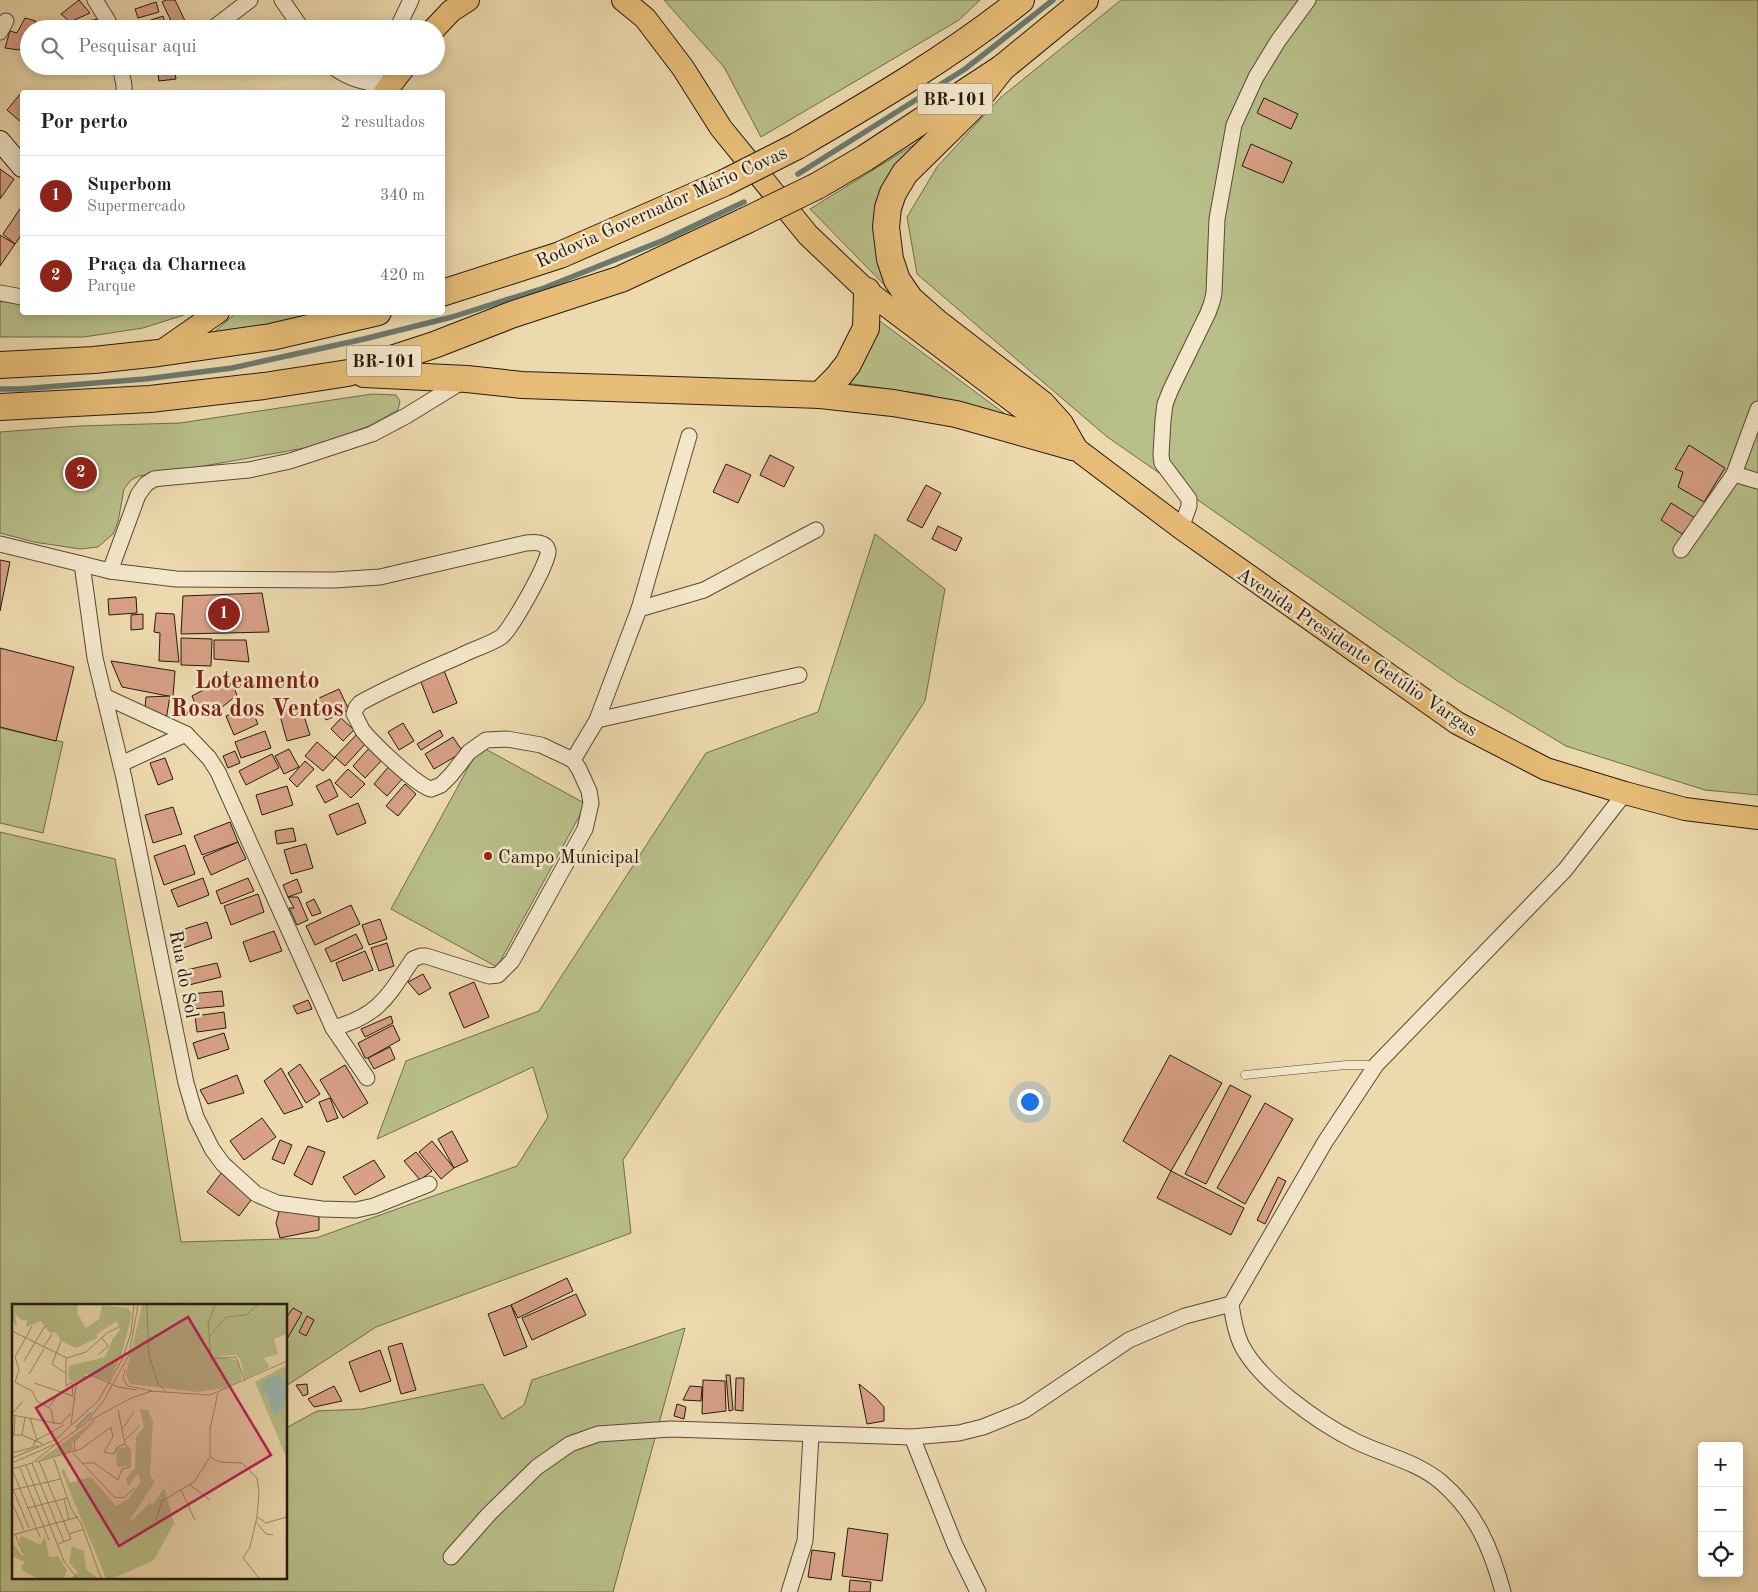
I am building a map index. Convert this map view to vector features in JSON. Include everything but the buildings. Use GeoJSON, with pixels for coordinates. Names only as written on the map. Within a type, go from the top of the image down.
{"type":"FeatureCollection","features":[{"type":"Feature","properties":{"kind":"highway","name":"Rodovia Governador Mário Covas"},"geometry":{"type":"LineString","coordinates":[[445,292],[560,255],[724,183],[797,146],[893,90],[997,19],[1020,0]]}},
{"type":"Feature","properties":{"kind":"highway","name":"BR-101"},"geometry":{"type":"LineString","coordinates":[[0,407],[150,399],[264,386],[348,373],[434,345],[511,315],[621,279],[817,186],[865,158],[1002,68],[1085,0]]}},
{"type":"Feature","properties":{"kind":"highway"},"geometry":{"type":"LineString","coordinates":[[1002,68],[970,109],[905,173],[893,193],[888,208],[886,227],[888,250],[897,280],[910,299],[936,322],[1042,404],[1060,424],[1073,447]]}},
{"type":"Feature","properties":{"kind":"highway"},"geometry":{"type":"LineString","coordinates":[[820,395],[848,364],[866,328],[867,292]]}},
{"type":"Feature","properties":{"kind":"highway","name":"BR-101"},"geometry":{"type":"LineString","coordinates":[[0,366],[94,360],[159,353],[271,337],[365,315]]}},
{"type":"Feature","properties":{"kind":"highway"},"geometry":{"type":"LineString","coordinates":[[0,347],[22,350],[62,361]]}},
{"type":"Feature","properties":{"kind":"highway"},"geometry":{"type":"LineString","coordinates":[[348,373],[467,379],[522,385],[820,395],[893,403],[956,414],[1073,447]]}},
{"type":"Feature","properties":{"kind":"main road"},"geometry":{"type":"LineString","coordinates":[[442,20],[451,11],[468,0]]}},
{"type":"Feature","properties":{"kind":"main road","name":"Avenida Presidente Getúlio Vargas"},"geometry":{"type":"LineString","coordinates":[[623,0],[645,18],[683,68],[721,128],[808,234],[867,292],[1181,528],[1457,723],[1546,769],[1625,793],[1685,808],[1758,818]]}},
{"type":"Feature","properties":{"kind":"main road"},"geometry":{"type":"LineString","coordinates":[[381,82],[392,75]]}},
{"type":"Feature","properties":{"kind":"main road"},"geometry":{"type":"LineString","coordinates":[[159,353],[214,315]]}},
{"type":"Feature","properties":{"kind":"street"},"geometry":{"type":"LineString","coordinates":[[95,0],[107,20]]}},
{"type":"Feature","properties":{"kind":"street"},"geometry":{"type":"LineString","coordinates":[[224,20],[250,0]]}},
{"type":"Feature","properties":{"kind":"street"},"geometry":{"type":"LineString","coordinates":[[282,0],[296,20]]}},
{"type":"Feature","properties":{"kind":"street"},"geometry":{"type":"LineString","coordinates":[[401,20],[411,0]]}},
{"type":"Feature","properties":{"kind":"street"},"geometry":{"type":"LineString","coordinates":[[1181,528],[1189,506],[1189,499],[1162,463],[1165,404],[1212,302],[1217,219],[1234,125],[1256,77],[1278,40],[1308,0]]}},
{"type":"Feature","properties":{"kind":"street"},"geometry":{"type":"LineString","coordinates":[[122,75],[124,90]]}},
{"type":"Feature","properties":{"kind":"street"},"geometry":{"type":"LineString","coordinates":[[346,75],[381,82]]}},
{"type":"Feature","properties":{"kind":"street"},"geometry":{"type":"LineString","coordinates":[[0,141],[20,165]]}},
{"type":"Feature","properties":{"kind":"street"},"geometry":{"type":"LineString","coordinates":[[0,293],[20,297]]}},
{"type":"Feature","properties":{"kind":"street"},"geometry":{"type":"LineString","coordinates":[[110,571],[138,495],[150,481],[162,478],[249,470],[326,449],[372,434],[467,379]]}},
{"type":"Feature","properties":{"kind":"street"},"geometry":{"type":"LineString","coordinates":[[1681,550],[1734,474],[1758,409]]}},
{"type":"Feature","properties":{"kind":"street"},"geometry":{"type":"LineString","coordinates":[[573,760],[597,720],[639,609],[689,436]]}},
{"type":"Feature","properties":{"kind":"street"},"geometry":{"type":"LineString","coordinates":[[1734,474],[1758,481]]}},
{"type":"Feature","properties":{"kind":"street"},"geometry":{"type":"LineString","coordinates":[[639,609],[704,590],[816,530]]}},
{"type":"Feature","properties":{"kind":"street"},"geometry":{"type":"LineString","coordinates":[[0,544],[110,571],[176,579],[334,580],[380,576],[526,543],[543,544],[548,551],[545,566],[521,609],[503,636],[396,684],[360,703],[354,714],[363,731],[384,752],[427,788],[436,788],[441,785],[469,752],[486,740],[507,739],[541,745],[573,760],[589,791],[591,803],[585,829],[512,961],[498,975],[488,976],[426,956],[417,957],[413,959],[388,996],[371,1012],[353,1022],[333,1028]]}},
{"type":"Feature","properties":{"kind":"street","name":"Rua do Sol"},"geometry":{"type":"LineString","coordinates":[[82,564],[95,658],[121,764],[186,1083],[196,1116],[212,1149],[236,1177],[256,1194],[277,1203],[322,1209],[356,1210],[374,1206],[429,1184]]}},
{"type":"Feature","properties":{"kind":"street"},"geometry":{"type":"LineString","coordinates":[[597,720],[799,675]]}},
{"type":"Feature","properties":{"kind":"street"},"geometry":{"type":"LineString","coordinates":[[104,696],[186,734],[209,758],[218,772],[333,1028],[367,1078]]}},
{"type":"Feature","properties":{"kind":"street"},"geometry":{"type":"LineString","coordinates":[[121,764],[186,734]]}},
{"type":"Feature","properties":{"kind":"street"},"geometry":{"type":"LineString","coordinates":[[1504,1592],[1495,1562],[1482,1532],[1471,1515],[1452,1494],[1421,1468],[1356,1442],[1312,1416],[1297,1404],[1254,1364],[1241,1345],[1234,1325],[1231,1304],[1324,1142],[1376,1065],[1565,870],[1625,793]]}},
{"type":"Feature","properties":{"kind":"street"},"geometry":{"type":"LineString","coordinates":[[450,1557],[489,1514],[538,1467],[570,1444],[598,1434],[671,1429],[912,1437],[959,1433],[983,1427],[1025,1410],[1129,1340],[1185,1316],[1231,1304]]}},
{"type":"Feature","properties":{"kind":"street"},"geometry":{"type":"LineString","coordinates":[[789,1592],[805,1541],[811,1435]]}},
{"type":"Feature","properties":{"kind":"street"},"geometry":{"type":"LineString","coordinates":[[912,1437],[956,1545],[978,1592]]}},
{"type":"Feature","properties":{"kind":"lane"},"geometry":{"type":"LineString","coordinates":[[1245,1075],[1376,1065]]}},
{"type":"Feature","properties":{"kind":"green space"},"geometry":{"type":"Polygon","coordinates":[[[664,0],[980,0],[959,20],[761,137],[724,67],[664,0]]]}},
{"type":"Feature","properties":{"kind":"green space"},"geometry":{"type":"Polygon","coordinates":[[[1121,0],[1758,0],[1758,795],[1705,790],[1566,746],[1459,682],[1106,436],[917,274],[907,217],[937,167],[1000,98],[1121,0]]]}},
{"type":"Feature","properties":{"kind":"green space"},"geometry":{"type":"Polygon","coordinates":[[[936,131],[881,199],[904,305],[810,209],[936,131]]]}},
{"type":"Feature","properties":{"kind":"green space"},"geometry":{"type":"Polygon","coordinates":[[[0,298],[20,301],[20,315],[184,315],[143,328],[84,337],[0,337],[0,298]]]}},
{"type":"Feature","properties":{"kind":"green space"},"geometry":{"type":"Polygon","coordinates":[[[234,315],[318,315],[295,320],[213,333],[234,315]]]}},
{"type":"Feature","properties":{"kind":"green space"},"geometry":{"type":"Polygon","coordinates":[[[877,319],[1012,419],[929,395],[846,383],[877,319]]]}},
{"type":"Feature","properties":{"kind":"green space"},"geometry":{"type":"Polygon","coordinates":[[[372,394],[396,395],[400,401],[398,410],[369,426],[316,446],[139,476],[131,480],[124,489],[118,522],[113,534],[98,547],[80,549],[34,542],[0,533],[0,432],[79,426],[180,423],[372,394]]]}},
{"type":"Feature","properties":{"kind":"green space"},"geometry":{"type":"Polygon","coordinates":[[[875,534],[945,589],[925,701],[623,1160],[631,1233],[376,1327],[288,1385],[288,1304],[12,1304],[12,1580],[288,1580],[288,1427],[317,1411],[362,1409],[483,1384],[502,1419],[524,1405],[532,1380],[685,1328],[613,1592],[0,1592],[0,832],[115,859],[149,1044],[181,1242],[316,1238],[517,1166],[548,1117],[533,1067],[377,1139],[406,1061],[539,1011],[706,753],[818,712],[875,534]]]}},
{"type":"Feature","properties":{"kind":"green space"},"geometry":{"type":"Polygon","coordinates":[[[0,728],[63,742],[43,833],[0,823],[0,728]]]}},
{"type":"Feature","properties":{"kind":"green space","name":"Campo Municipal"},"geometry":{"type":"Polygon","coordinates":[[[480,746],[586,804],[497,967],[391,909],[480,746]]]}},
{"type":"Feature","properties":{"kind":"waterway"},"geometry":{"type":"LineString","coordinates":[[798,174],[965,69],[1053,0]]}},
{"type":"Feature","properties":{"kind":"waterway"},"geometry":{"type":"LineString","coordinates":[[0,389],[145,379],[232,368],[364,339],[452,317],[544,288],[664,240],[744,202]]}},
{"type":"Feature","properties":{"kind":"place","name":"Praça da Charneca"},"geometry":{"type":"Point","coordinates":[81,473]}},
{"type":"Feature","properties":{"kind":"place","name":"Superbom"},"geometry":{"type":"Point","coordinates":[224,614]}},
{"type":"Feature","properties":{"kind":"place","name":"Campo Municipal"},"geometry":{"type":"Point","coordinates":[488,856]}},
{"type":"Feature","properties":{"kind":"district","name":"Loteamento Rosa dos Ventos"},"geometry":{"type":"Point","coordinates":[257,694]}}]}
